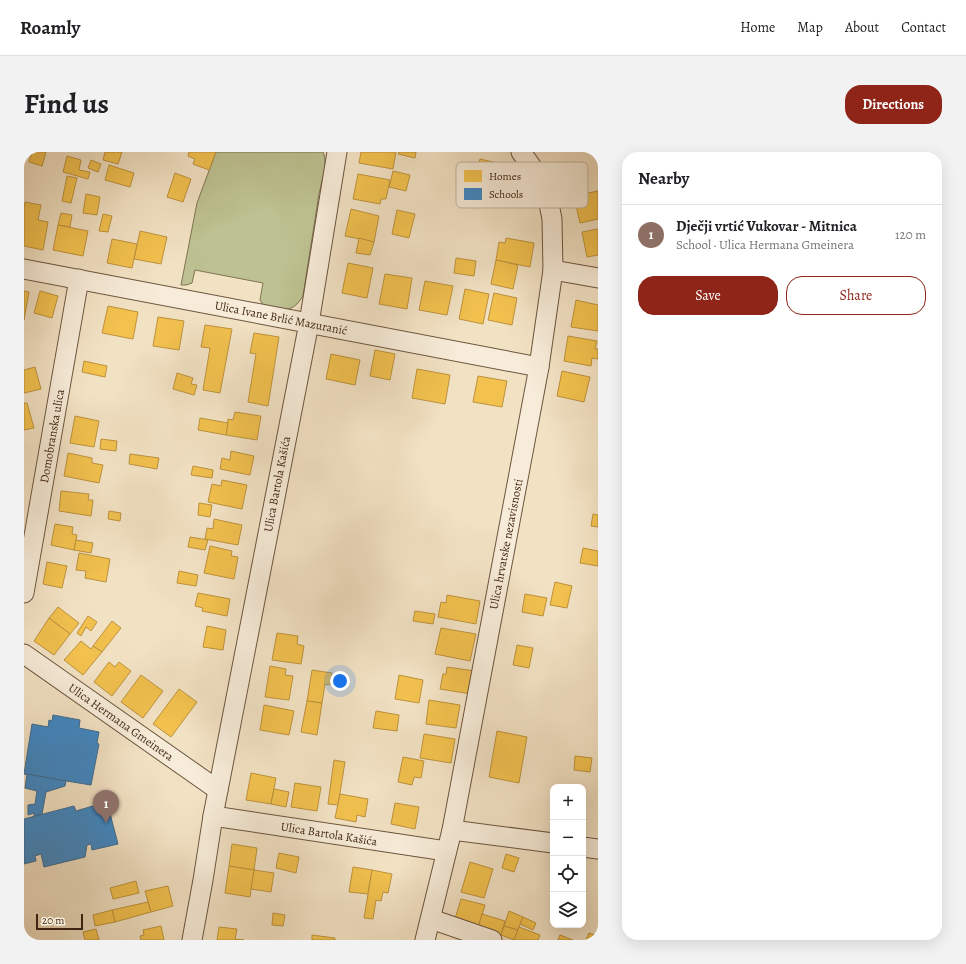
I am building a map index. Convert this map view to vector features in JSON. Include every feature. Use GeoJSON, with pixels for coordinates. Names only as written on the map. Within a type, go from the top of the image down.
{"type":"FeatureCollection","features":[{"type":"Feature","properties":{"kind":"street","name":"Ulica Bartola Kašića"},"geometry":{"type":"LineString","coordinates":[[192,940],[213,816],[308,323],[337,152]]}},
{"type":"Feature","properties":{"kind":"street","name":"Ulica hrvatske nezavisnosti"},"geometry":{"type":"LineString","coordinates":[[521,152],[528,162]]}},
{"type":"Feature","properties":{"kind":"street","name":"Ulica hrvatske nezavisnosti"},"geometry":{"type":"LineString","coordinates":[[425,940],[452,830],[539,367],[553,270],[552,219],[550,208]]}},
{"type":"Feature","properties":{"kind":"street","name":"Ulica Ivane Brlić Mazuranić"},"geometry":{"type":"LineString","coordinates":[[24,269],[539,367]]}},
{"type":"Feature","properties":{"kind":"street"},"geometry":{"type":"LineString","coordinates":[[553,270],[598,278]]}},
{"type":"Feature","properties":{"kind":"street","name":"Domobranska ulica"},"geometry":{"type":"LineString","coordinates":[[24,593],[79,280]]}},
{"type":"Feature","properties":{"kind":"street","name":"Ulica Hermana Gmeinera"},"geometry":{"type":"LineString","coordinates":[[24,654],[218,790]]}},
{"type":"Feature","properties":{"kind":"street","name":"Ulica Bartola Kašića"},"geometry":{"type":"LineString","coordinates":[[213,816],[446,851]]}},
{"type":"Feature","properties":{"kind":"street"},"geometry":{"type":"LineString","coordinates":[[452,830],[550,843]]}},
{"type":"Feature","properties":{"kind":"street"},"geometry":{"type":"LineString","coordinates":[[586,847],[598,849]]}},
{"type":"Feature","properties":{"kind":"street"},"geometry":{"type":"LineString","coordinates":[[431,918],[492,940]]}},
{"type":"Feature","properties":{"kind":"green space"},"geometry":{"type":"Polygon","coordinates":[[[216,152],[323,152],[325,158],[325,168],[319,194],[303,296],[295,306],[291,308],[282,309],[264,306],[260,300],[263,283],[195,270],[192,283],[181,285],[197,203],[216,152]]]}},
{"type":"Feature","properties":{"kind":"building: Homes"},"geometry":{"type":"Polygon","coordinates":[[[32,152],[46,152],[42,166],[29,162],[32,152]]]}},
{"type":"Feature","properties":{"kind":"building: Homes"},"geometry":{"type":"Polygon","coordinates":[[[105,152],[122,152],[118,164],[103,160],[105,152]]]}},
{"type":"Feature","properties":{"kind":"building: Homes"},"geometry":{"type":"Polygon","coordinates":[[[189,152],[216,152],[209,170],[193,164],[195,159],[188,156],[189,152]]]}},
{"type":"Feature","properties":{"kind":"building: Homes"},"geometry":{"type":"Polygon","coordinates":[[[361,152],[396,152],[393,169],[359,163],[361,152]]]}},
{"type":"Feature","properties":{"kind":"building: Homes"},"geometry":{"type":"Polygon","coordinates":[[[399,152],[416,152],[415,158],[398,154],[399,152]]]}},
{"type":"Feature","properties":{"kind":"building: Homes"},"geometry":{"type":"Polygon","coordinates":[[[67,156],[81,160],[79,170],[90,172],[88,179],[63,172],[67,156]]]}},
{"type":"Feature","properties":{"kind":"building: Homes"},"geometry":{"type":"Polygon","coordinates":[[[480,159],[494,162],[479,162],[480,159]]]}},
{"type":"Feature","properties":{"kind":"building: Homes"},"geometry":{"type":"Polygon","coordinates":[[[91,160],[101,164],[98,172],[88,168],[91,160]]]}},
{"type":"Feature","properties":{"kind":"building: Homes"},"geometry":{"type":"Polygon","coordinates":[[[109,165],[134,173],[130,187],[105,180],[109,165]]]}},
{"type":"Feature","properties":{"kind":"building: Homes"},"geometry":{"type":"Polygon","coordinates":[[[393,171],[410,175],[406,191],[389,187],[393,171]]]}},
{"type":"Feature","properties":{"kind":"building: Homes"},"geometry":{"type":"Polygon","coordinates":[[[175,173],[191,179],[183,202],[167,197],[175,173]]]}},
{"type":"Feature","properties":{"kind":"building: Homes"},"geometry":{"type":"Polygon","coordinates":[[[358,174],[390,180],[386,199],[381,199],[380,204],[353,199],[358,174]]]}},
{"type":"Feature","properties":{"kind":"building: Homes"},"geometry":{"type":"Polygon","coordinates":[[[67,176],[77,178],[71,203],[62,201],[67,176]]]}},
{"type":"Feature","properties":{"kind":"building: Homes"},"geometry":{"type":"Polygon","coordinates":[[[598,191],[598,219],[580,223],[577,208],[588,208],[588,193],[598,191]]]}},
{"type":"Feature","properties":{"kind":"building: Homes"},"geometry":{"type":"Polygon","coordinates":[[[86,194],[100,197],[97,215],[83,213],[86,194]]]}},
{"type":"Feature","properties":{"kind":"building: Homes"},"geometry":{"type":"Polygon","coordinates":[[[25,202],[41,205],[38,220],[48,222],[43,250],[24,246],[25,202]]]}},
{"type":"Feature","properties":{"kind":"building: Homes"},"geometry":{"type":"Polygon","coordinates":[[[351,209],[379,216],[374,242],[345,236],[351,209]]]}},
{"type":"Feature","properties":{"kind":"building: Homes"},"geometry":{"type":"Polygon","coordinates":[[[397,210],[415,214],[409,238],[392,234],[397,210]]]}},
{"type":"Feature","properties":{"kind":"building: Homes"},"geometry":{"type":"Polygon","coordinates":[[[61,213],[72,215],[70,227],[58,225],[61,213]]]}},
{"type":"Feature","properties":{"kind":"building: Homes"},"geometry":{"type":"Polygon","coordinates":[[[103,214],[112,216],[108,232],[99,231],[103,214]]]}},
{"type":"Feature","properties":{"kind":"building: Homes"},"geometry":{"type":"Polygon","coordinates":[[[58,225],[88,231],[83,256],[53,250],[58,225]]]}},
{"type":"Feature","properties":{"kind":"building: Homes"},"geometry":{"type":"Polygon","coordinates":[[[598,229],[598,255],[587,257],[582,232],[598,229]]]}},
{"type":"Feature","properties":{"kind":"building: Homes"},"geometry":{"type":"Polygon","coordinates":[[[140,231],[167,237],[161,264],[134,259],[140,231]]]}},
{"type":"Feature","properties":{"kind":"building: Homes"},"geometry":{"type":"Polygon","coordinates":[[[359,238],[374,242],[370,255],[356,253],[359,238]]]}},
{"type":"Feature","properties":{"kind":"building: Homes"},"geometry":{"type":"Polygon","coordinates":[[[506,238],[534,243],[530,267],[496,260],[499,242],[505,243],[506,238]]]}},
{"type":"Feature","properties":{"kind":"building: Homes"},"geometry":{"type":"Polygon","coordinates":[[[112,239],[137,244],[132,268],[107,263],[112,239]]]}},
{"type":"Feature","properties":{"kind":"building: Homes"},"geometry":{"type":"Polygon","coordinates":[[[456,258],[476,261],[474,276],[454,273],[456,258]]]}},
{"type":"Feature","properties":{"kind":"building: Homes"},"geometry":{"type":"Polygon","coordinates":[[[496,260],[518,265],[513,289],[491,284],[496,260]]]}},
{"type":"Feature","properties":{"kind":"building: Homes"},"geometry":{"type":"Polygon","coordinates":[[[348,263],[373,268],[367,298],[342,293],[348,263]]]}},
{"type":"Feature","properties":{"kind":"building: Homes"},"geometry":{"type":"Polygon","coordinates":[[[385,274],[412,278],[407,309],[379,304],[385,274]]]}},
{"type":"Feature","properties":{"kind":"building: Homes"},"geometry":{"type":"Polygon","coordinates":[[[425,281],[453,286],[447,315],[419,310],[425,281]]]}},
{"type":"Feature","properties":{"kind":"building: Homes"},"geometry":{"type":"Polygon","coordinates":[[[465,289],[489,294],[483,324],[459,319],[465,289]]]}},
{"type":"Feature","properties":{"kind":"building: Homes"},"geometry":{"type":"Polygon","coordinates":[[[24,291],[29,292],[24,320],[24,291]]]}},
{"type":"Feature","properties":{"kind":"building: Homes"},"geometry":{"type":"Polygon","coordinates":[[[40,291],[58,296],[52,318],[34,313],[40,291]]]}},
{"type":"Feature","properties":{"kind":"building: Homes"},"geometry":{"type":"Polygon","coordinates":[[[494,293],[517,298],[512,325],[488,320],[494,293]]]}},
{"type":"Feature","properties":{"kind":"building: Homes"},"geometry":{"type":"Polygon","coordinates":[[[576,300],[598,305],[598,331],[571,327],[576,300]]]}},
{"type":"Feature","properties":{"kind":"building: Homes"},"geometry":{"type":"Polygon","coordinates":[[[108,306],[138,312],[133,339],[102,333],[108,306]]]}},
{"type":"Feature","properties":{"kind":"building: Homes"},"geometry":{"type":"Polygon","coordinates":[[[158,317],[184,321],[179,350],[153,346],[158,317]]]}},
{"type":"Feature","properties":{"kind":"building: Homes"},"geometry":{"type":"Polygon","coordinates":[[[205,325],[232,329],[220,393],[203,390],[210,348],[201,347],[205,325]]]}},
{"type":"Feature","properties":{"kind":"building: Homes"},"geometry":{"type":"Polygon","coordinates":[[[254,333],[279,337],[268,406],[248,402],[256,354],[250,353],[254,333]]]}},
{"type":"Feature","properties":{"kind":"building: Homes"},"geometry":{"type":"Polygon","coordinates":[[[568,336],[597,341],[595,349],[598,349],[598,359],[592,358],[591,366],[564,361],[568,336]]]}},
{"type":"Feature","properties":{"kind":"building: Homes"},"geometry":{"type":"Polygon","coordinates":[[[375,350],[395,354],[390,380],[370,376],[375,350]]]}},
{"type":"Feature","properties":{"kind":"building: Homes"},"geometry":{"type":"Polygon","coordinates":[[[331,354],[360,360],[355,385],[326,379],[331,354]]]}},
{"type":"Feature","properties":{"kind":"building: Homes"},"geometry":{"type":"Polygon","coordinates":[[[84,361],[107,366],[105,377],[82,372],[84,361]]]}},
{"type":"Feature","properties":{"kind":"building: Homes"},"geometry":{"type":"Polygon","coordinates":[[[35,367],[41,389],[24,393],[24,370],[35,367]]]}},
{"type":"Feature","properties":{"kind":"building: Homes"},"geometry":{"type":"Polygon","coordinates":[[[417,369],[450,375],[445,404],[412,398],[417,369]]]}},
{"type":"Feature","properties":{"kind":"building: Homes"},"geometry":{"type":"Polygon","coordinates":[[[562,371],[590,377],[584,402],[557,396],[562,371]]]}},
{"type":"Feature","properties":{"kind":"building: Homes"},"geometry":{"type":"Polygon","coordinates":[[[177,373],[193,378],[191,384],[197,385],[194,395],[173,389],[177,373]]]}},
{"type":"Feature","properties":{"kind":"building: Homes"},"geometry":{"type":"Polygon","coordinates":[[[478,376],[507,381],[502,407],[473,402],[478,376]]]}},
{"type":"Feature","properties":{"kind":"building: Homes"},"geometry":{"type":"Polygon","coordinates":[[[24,403],[27,403],[34,428],[24,430],[24,403]]]}},
{"type":"Feature","properties":{"kind":"building: Homes"},"geometry":{"type":"Polygon","coordinates":[[[235,412],[261,416],[257,440],[226,435],[228,419],[233,420],[235,412]]]}},
{"type":"Feature","properties":{"kind":"building: Homes"},"geometry":{"type":"Polygon","coordinates":[[[75,416],[99,421],[94,447],[70,443],[75,416]]]}},
{"type":"Feature","properties":{"kind":"building: Homes"},"geometry":{"type":"Polygon","coordinates":[[[200,418],[228,423],[226,435],[198,430],[200,418]]]}},
{"type":"Feature","properties":{"kind":"building: Homes"},"geometry":{"type":"Polygon","coordinates":[[[101,439],[117,441],[116,451],[100,449],[101,439]]]}},
{"type":"Feature","properties":{"kind":"building: Homes"},"geometry":{"type":"Polygon","coordinates":[[[231,451],[254,456],[250,475],[220,469],[222,458],[230,460],[231,451]]]}},
{"type":"Feature","properties":{"kind":"building: Homes"},"geometry":{"type":"Polygon","coordinates":[[[68,453],[92,458],[92,463],[103,465],[99,483],[64,476],[68,453]]]}},
{"type":"Feature","properties":{"kind":"building: Homes"},"geometry":{"type":"Polygon","coordinates":[[[130,454],[159,458],[157,469],[129,464],[130,454]]]}},
{"type":"Feature","properties":{"kind":"building: Homes"},"geometry":{"type":"Polygon","coordinates":[[[193,466],[213,470],[212,478],[191,475],[193,466]]]}},
{"type":"Feature","properties":{"kind":"building: Homes"},"geometry":{"type":"Polygon","coordinates":[[[222,480],[247,485],[242,509],[208,502],[212,484],[221,486],[222,480]]]}},
{"type":"Feature","properties":{"kind":"building: Homes"},"geometry":{"type":"Polygon","coordinates":[[[61,491],[89,494],[88,500],[93,500],[91,516],[59,511],[61,491]]]}},
{"type":"Feature","properties":{"kind":"building: Homes"},"geometry":{"type":"Polygon","coordinates":[[[199,503],[212,505],[210,517],[198,515],[199,503]]]}},
{"type":"Feature","properties":{"kind":"building: Homes"},"geometry":{"type":"Polygon","coordinates":[[[109,511],[121,513],[120,521],[108,519],[109,511]]]}},
{"type":"Feature","properties":{"kind":"building: Homes"},"geometry":{"type":"Polygon","coordinates":[[[593,514],[598,515],[598,527],[591,526],[593,514]]]}},
{"type":"Feature","properties":{"kind":"building: Homes"},"geometry":{"type":"Polygon","coordinates":[[[214,519],[242,525],[238,545],[205,539],[207,528],[213,529],[214,519]]]}},
{"type":"Feature","properties":{"kind":"building: Homes"},"geometry":{"type":"Polygon","coordinates":[[[55,524],[73,527],[72,534],[77,535],[74,550],[51,545],[55,524]]]}},
{"type":"Feature","properties":{"kind":"building: Homes"},"geometry":{"type":"Polygon","coordinates":[[[190,537],[208,540],[205,550],[188,547],[190,537]]]}},
{"type":"Feature","properties":{"kind":"building: Homes"},"geometry":{"type":"Polygon","coordinates":[[[76,540],[93,543],[91,553],[74,550],[76,540]]]}},
{"type":"Feature","properties":{"kind":"building: Homes"},"geometry":{"type":"Polygon","coordinates":[[[210,546],[232,551],[231,556],[238,557],[234,579],[204,573],[210,546]]]}},
{"type":"Feature","properties":{"kind":"building: Homes"},"geometry":{"type":"Polygon","coordinates":[[[583,548],[598,551],[598,566],[580,563],[583,548]]]}},
{"type":"Feature","properties":{"kind":"building: Homes"},"geometry":{"type":"Polygon","coordinates":[[[79,553],[110,559],[106,582],[85,578],[86,571],[76,570],[79,553]]]}},
{"type":"Feature","properties":{"kind":"building: Homes"},"geometry":{"type":"Polygon","coordinates":[[[47,562],[67,566],[62,588],[43,584],[47,562]]]}},
{"type":"Feature","properties":{"kind":"building: Homes"},"geometry":{"type":"Polygon","coordinates":[[[179,571],[198,575],[196,586],[177,583],[179,571]]]}},
{"type":"Feature","properties":{"kind":"building: Homes"},"geometry":{"type":"Polygon","coordinates":[[[555,582],[572,586],[567,608],[550,605],[555,582]]]}},
{"type":"Feature","properties":{"kind":"building: Homes"},"geometry":{"type":"Polygon","coordinates":[[[198,593],[230,599],[227,616],[202,611],[203,608],[195,606],[198,593]]]}},
{"type":"Feature","properties":{"kind":"building: Homes"},"geometry":{"type":"Polygon","coordinates":[[[525,594],[547,598],[543,616],[522,612],[525,594]]]}},
{"type":"Feature","properties":{"kind":"building: Homes"},"geometry":{"type":"Polygon","coordinates":[[[447,595],[480,601],[476,624],[438,617],[441,602],[446,603],[447,595]]]}},
{"type":"Feature","properties":{"kind":"building: Homes"},"geometry":{"type":"Polygon","coordinates":[[[58,607],[79,623],[70,634],[49,618],[58,607]]]}},
{"type":"Feature","properties":{"kind":"building: Homes"},"geometry":{"type":"Polygon","coordinates":[[[415,611],[435,614],[433,624],[413,621],[415,611]]]}},
{"type":"Feature","properties":{"kind":"building: Homes"},"geometry":{"type":"Polygon","coordinates":[[[88,616],[97,622],[91,631],[86,627],[81,636],[77,633],[88,616]]]}},
{"type":"Feature","properties":{"kind":"building: Homes"},"geometry":{"type":"Polygon","coordinates":[[[49,618],[70,634],[54,655],[34,641],[49,618]]]}},
{"type":"Feature","properties":{"kind":"building: Homes"},"geometry":{"type":"Polygon","coordinates":[[[112,621],[121,628],[102,652],[93,646],[112,621]]]}},
{"type":"Feature","properties":{"kind":"building: Homes"},"geometry":{"type":"Polygon","coordinates":[[[207,626],[226,630],[223,650],[203,647],[207,626]]]}},
{"type":"Feature","properties":{"kind":"building: Homes"},"geometry":{"type":"Polygon","coordinates":[[[441,628],[476,634],[470,661],[435,654],[441,628]]]}},
{"type":"Feature","properties":{"kind":"building: Homes"},"geometry":{"type":"Polygon","coordinates":[[[277,633],[298,636],[297,644],[304,646],[301,664],[272,660],[277,633]]]}},
{"type":"Feature","properties":{"kind":"building: Homes"},"geometry":{"type":"Polygon","coordinates":[[[81,641],[91,649],[93,646],[102,652],[83,675],[64,660],[81,641]]]}},
{"type":"Feature","properties":{"kind":"building: Homes"},"geometry":{"type":"Polygon","coordinates":[[[517,645],[533,648],[529,668],[513,665],[517,645]]]}},
{"type":"Feature","properties":{"kind":"building: Homes"},"geometry":{"type":"Polygon","coordinates":[[[109,662],[115,667],[119,662],[131,671],[112,696],[94,682],[109,662]]]}},
{"type":"Feature","properties":{"kind":"building: Homes"},"geometry":{"type":"Polygon","coordinates":[[[270,666],[286,669],[285,675],[293,676],[289,700],[265,697],[270,666]]]}},
{"type":"Feature","properties":{"kind":"building: Homes"},"geometry":{"type":"Polygon","coordinates":[[[447,667],[475,671],[471,694],[440,689],[443,674],[446,674],[447,667]]]}},
{"type":"Feature","properties":{"kind":"building: Homes"},"geometry":{"type":"Polygon","coordinates":[[[312,670],[332,673],[330,685],[325,684],[322,703],[307,701],[312,670]]]}},
{"type":"Feature","properties":{"kind":"building: Homes"},"geometry":{"type":"Polygon","coordinates":[[[141,675],[163,691],[143,718],[121,702],[141,675]]]}},
{"type":"Feature","properties":{"kind":"building: Homes"},"geometry":{"type":"Polygon","coordinates":[[[399,675],[423,680],[419,703],[395,699],[399,675]]]}},
{"type":"Feature","properties":{"kind":"building: Homes"},"geometry":{"type":"Polygon","coordinates":[[[179,689],[197,702],[171,737],[153,724],[179,689]]]}},
{"type":"Feature","properties":{"kind":"building: Homes"},"geometry":{"type":"Polygon","coordinates":[[[429,700],[460,705],[456,728],[426,724],[429,700]]]}},
{"type":"Feature","properties":{"kind":"building: Homes"},"geometry":{"type":"Polygon","coordinates":[[[307,701],[322,703],[317,735],[301,732],[307,701]]]}},
{"type":"Feature","properties":{"kind":"building: Homes"},"geometry":{"type":"Polygon","coordinates":[[[264,705],[294,711],[289,735],[260,730],[264,705]]]}},
{"type":"Feature","properties":{"kind":"building: Homes"},"geometry":{"type":"Polygon","coordinates":[[[376,711],[399,715],[397,731],[373,728],[376,711]]]}},
{"type":"Feature","properties":{"kind":"building: Homes"},"geometry":{"type":"Polygon","coordinates":[[[497,731],[527,737],[519,783],[489,777],[497,731]]]}},
{"type":"Feature","properties":{"kind":"building: Homes"},"geometry":{"type":"Polygon","coordinates":[[[424,734],[455,739],[451,763],[420,758],[424,734]]]}},
{"type":"Feature","properties":{"kind":"building: Homes"},"geometry":{"type":"Polygon","coordinates":[[[575,756],[592,758],[590,772],[574,770],[575,756]]]}},
{"type":"Feature","properties":{"kind":"building: Homes"},"geometry":{"type":"Polygon","coordinates":[[[403,757],[424,761],[421,778],[414,777],[412,785],[398,782],[403,757]]]}},
{"type":"Feature","properties":{"kind":"building: Homes"},"geometry":{"type":"Polygon","coordinates":[[[334,760],[345,762],[338,805],[328,804],[334,760]]]}},
{"type":"Feature","properties":{"kind":"building: Homes"},"geometry":{"type":"Polygon","coordinates":[[[251,773],[276,778],[271,804],[246,800],[251,773]]]}},
{"type":"Feature","properties":{"kind":"building: Homes"},"geometry":{"type":"Polygon","coordinates":[[[295,783],[321,787],[317,811],[291,807],[295,783]]]}},
{"type":"Feature","properties":{"kind":"building: Homes"},"geometry":{"type":"Polygon","coordinates":[[[274,789],[289,792],[286,807],[271,804],[274,789]]]}},
{"type":"Feature","properties":{"kind":"building: Homes"},"geometry":{"type":"Polygon","coordinates":[[[340,794],[368,799],[365,817],[357,815],[356,822],[335,818],[340,794]]]}},
{"type":"Feature","properties":{"kind":"building: Homes"},"geometry":{"type":"Polygon","coordinates":[[[395,803],[419,807],[415,829],[391,824],[395,803]]]}},
{"type":"Feature","properties":{"kind":"building: Homes"},"geometry":{"type":"Polygon","coordinates":[[[232,844],[257,848],[254,870],[229,866],[232,844]]]}},
{"type":"Feature","properties":{"kind":"building: Homes"},"geometry":{"type":"Polygon","coordinates":[[[279,853],[299,857],[296,873],[276,868],[279,853]]]}},
{"type":"Feature","properties":{"kind":"building: Homes"},"geometry":{"type":"Polygon","coordinates":[[[506,854],[519,858],[514,872],[502,868],[506,854]]]}},
{"type":"Feature","properties":{"kind":"building: Homes"},"geometry":{"type":"Polygon","coordinates":[[[470,862],[493,869],[484,898],[461,892],[470,862]]]}},
{"type":"Feature","properties":{"kind":"building: Homes"},"geometry":{"type":"Polygon","coordinates":[[[229,866],[254,870],[250,897],[225,893],[229,866]]]}},
{"type":"Feature","properties":{"kind":"building: Homes"},"geometry":{"type":"Polygon","coordinates":[[[353,867],[372,870],[368,894],[349,892],[353,867]]]}},
{"type":"Feature","properties":{"kind":"building: Homes"},"geometry":{"type":"Polygon","coordinates":[[[254,870],[274,873],[271,892],[251,889],[254,870]]]}},
{"type":"Feature","properties":{"kind":"building: Homes"},"geometry":{"type":"Polygon","coordinates":[[[372,870],[392,874],[388,893],[383,892],[381,901],[376,900],[373,919],[364,918],[372,870]]]}},
{"type":"Feature","properties":{"kind":"building: Homes"},"geometry":{"type":"Polygon","coordinates":[[[136,881],[139,893],[113,899],[110,888],[136,881]]]}},
{"type":"Feature","properties":{"kind":"building: Homes"},"geometry":{"type":"Polygon","coordinates":[[[168,886],[173,906],[151,912],[145,891],[168,886]]]}},
{"type":"Feature","properties":{"kind":"building: Homes"},"geometry":{"type":"Polygon","coordinates":[[[461,899],[485,905],[478,928],[454,922],[461,899]]]}},
{"type":"Feature","properties":{"kind":"building: Homes"},"geometry":{"type":"Polygon","coordinates":[[[148,902],[151,912],[115,922],[112,910],[148,902]]]}},
{"type":"Feature","properties":{"kind":"building: Homes"},"geometry":{"type":"Polygon","coordinates":[[[112,910],[115,922],[95,926],[93,915],[112,910]]]}},
{"type":"Feature","properties":{"kind":"building: Homes"},"geometry":{"type":"Polygon","coordinates":[[[509,911],[523,917],[518,930],[504,926],[509,911]]]}},
{"type":"Feature","properties":{"kind":"building: Homes"},"geometry":{"type":"Polygon","coordinates":[[[273,913],[285,915],[283,926],[272,925],[273,913]]]}},
{"type":"Feature","properties":{"kind":"building: Homes"},"geometry":{"type":"Polygon","coordinates":[[[482,914],[505,921],[501,935],[478,928],[482,914]]]}},
{"type":"Feature","properties":{"kind":"building: Homes"},"geometry":{"type":"Polygon","coordinates":[[[523,917],[536,923],[533,930],[520,924],[523,917]]]}},
{"type":"Feature","properties":{"kind":"building: Homes"},"geometry":{"type":"Polygon","coordinates":[[[161,926],[164,940],[141,940],[140,936],[144,935],[143,930],[161,926]]]}},
{"type":"Feature","properties":{"kind":"building: Homes"},"geometry":{"type":"Polygon","coordinates":[[[504,926],[518,930],[514,940],[501,935],[504,926]]]}},
{"type":"Feature","properties":{"kind":"building: Homes"},"geometry":{"type":"Polygon","coordinates":[[[219,927],[237,929],[235,939],[244,940],[217,940],[219,927]]]}},
{"type":"Feature","properties":{"kind":"building: Homes"},"geometry":{"type":"Polygon","coordinates":[[[519,927],[540,935],[538,940],[514,940],[519,927]]]}},
{"type":"Feature","properties":{"kind":"building: Homes"},"geometry":{"type":"Polygon","coordinates":[[[96,929],[99,940],[85,940],[83,932],[96,929]]]}},
{"type":"Feature","properties":{"kind":"building: Homes"},"geometry":{"type":"Polygon","coordinates":[[[589,933],[598,936],[598,940],[586,940],[589,933]]]}},
{"type":"Feature","properties":{"kind":"building: Homes"},"geometry":{"type":"Polygon","coordinates":[[[312,935],[335,938],[335,940],[312,940],[312,935]]]}},
{"type":"Feature","properties":{"kind":"building: Homes"},"geometry":{"type":"Polygon","coordinates":[[[560,935],[573,940],[558,940],[560,935]]]}},
{"type":"Feature","properties":{"kind":"building: Schools"},"geometry":{"type":"Polygon","coordinates":[[[53,715],[80,720],[79,728],[99,732],[97,743],[99,744],[91,785],[24,774],[32,724],[48,727],[49,720],[52,721],[53,715]]]}},
{"type":"Feature","properties":{"kind":"building: Schools"},"geometry":{"type":"Polygon","coordinates":[[[27,774],[66,781],[65,786],[46,792],[42,814],[34,817],[34,813],[28,815],[28,805],[35,804],[37,791],[25,788],[27,774]]]}},
{"type":"Feature","properties":{"kind":"building: Schools"},"geometry":{"type":"Polygon","coordinates":[[[103,803],[104,807],[108,806],[118,844],[92,850],[91,844],[87,845],[85,857],[44,867],[41,854],[35,856],[36,861],[24,864],[24,819],[74,806],[76,811],[103,803]]]}},
{"type":"Feature","properties":{"kind":"place","name":"Dječji vrtić Vukovar - Mitnica"},"geometry":{"type":"Point","coordinates":[106,823]}}]}
